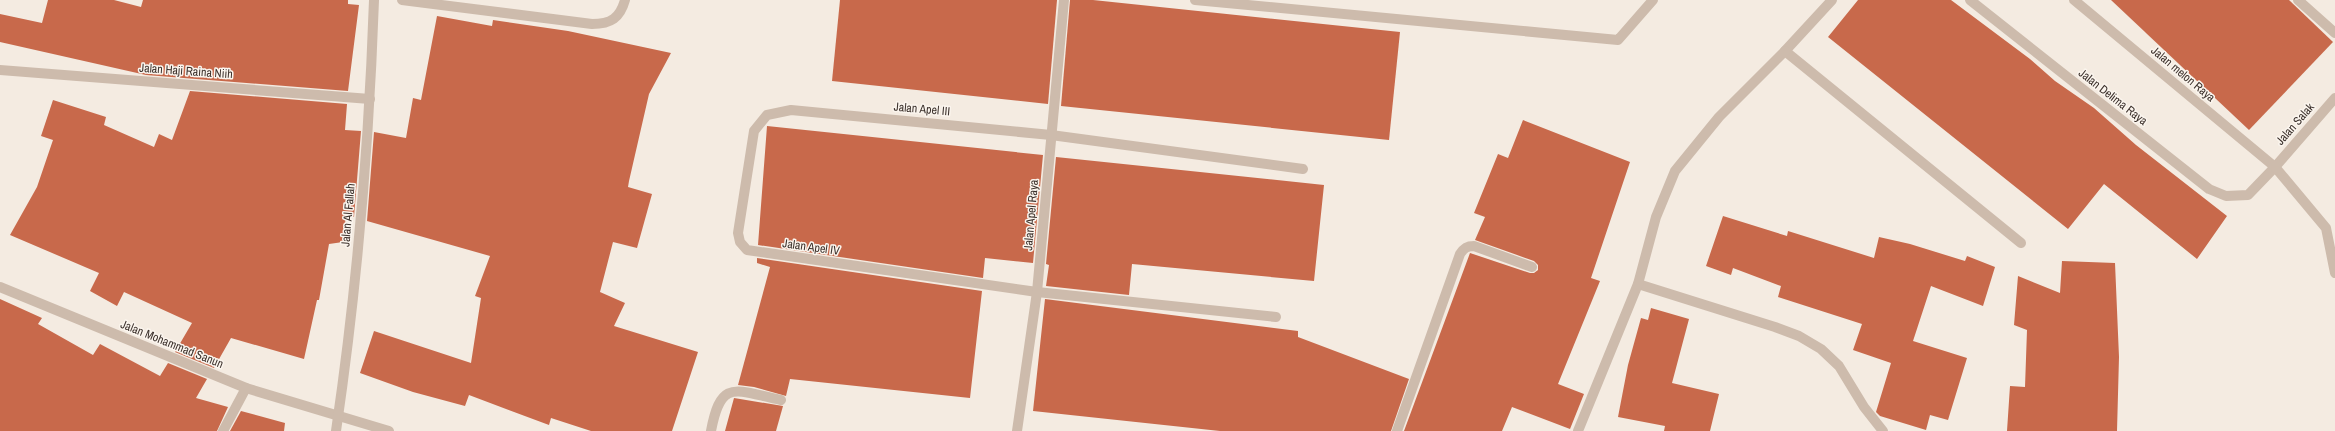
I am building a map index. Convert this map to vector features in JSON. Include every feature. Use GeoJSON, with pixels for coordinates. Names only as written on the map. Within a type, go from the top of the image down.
{"type":"FeatureCollection","features":[{"type":"Feature","properties":{"kind":"street","name":"Jalan Al Fallah"},"geometry":{"type":"LineString","coordinates":[[336,431],[361,233],[370,99],[374,0]]}},
{"type":"Feature","properties":{"kind":"street"},"geometry":{"type":"LineString","coordinates":[[402,0],[601,24],[617,18],[622,11],[625,0]]}},
{"type":"Feature","properties":{"kind":"street","name":"Jalan Apel Raya"},"geometry":{"type":"LineString","coordinates":[[1017,431],[1037,292],[1064,0]]}},
{"type":"Feature","properties":{"kind":"street"},"geometry":{"type":"LineString","coordinates":[[1195,0],[1618,40],[1653,0]]}},
{"type":"Feature","properties":{"kind":"street"},"geometry":{"type":"LineString","coordinates":[[1578,431],[1638,284],[1656,217],[1675,171],[1719,116],[1786,51],[1832,0]]}},
{"type":"Feature","properties":{"kind":"street","name":"Jalan Delima Raya"},"geometry":{"type":"LineString","coordinates":[[1970,0],[2209,189],[2226,196],[2248,195]]}},
{"type":"Feature","properties":{"kind":"street","name":"Jalan melon Raya"},"geometry":{"type":"LineString","coordinates":[[2074,0],[2272,170],[2330,227]]}},
{"type":"Feature","properties":{"kind":"street"},"geometry":{"type":"LineString","coordinates":[[2298,0],[2335,33]]}},
{"type":"Feature","properties":{"kind":"street"},"geometry":{"type":"LineString","coordinates":[[1786,51],[2021,243]]}},
{"type":"Feature","properties":{"kind":"street","name":"Jalan Haji Raina Niih"},"geometry":{"type":"LineString","coordinates":[[0,70],[370,99]]}},
{"type":"Feature","properties":{"kind":"street","name":"Jalan Salak"},"geometry":{"type":"LineString","coordinates":[[2248,195],[2335,98]]}},
{"type":"Feature","properties":{"kind":"street","name":"Jalan Apel III"},"geometry":{"type":"LineString","coordinates":[[791,110],[1051,135],[1303,169]]}},
{"type":"Feature","properties":{"kind":"street","name":"Jalan Apel IV"},"geometry":{"type":"LineString","coordinates":[[791,110],[767,115],[754,131],[738,233],[740,242],[746,250],[1037,292]]}},
{"type":"Feature","properties":{"kind":"street"},"geometry":{"type":"LineString","coordinates":[[2330,227],[2335,273]]}},
{"type":"Feature","properties":{"kind":"street"},"geometry":{"type":"LineString","coordinates":[[1397,431],[1463,249],[1468,246],[1474,246],[1532,267]]}},
{"type":"Feature","properties":{"kind":"street"},"geometry":{"type":"LineString","coordinates":[[1638,284],[1775,327],[1798,336],[1821,349],[1839,366],[1864,407],[1883,431]]}},
{"type":"Feature","properties":{"kind":"street","name":"Jalan Mohammad Sanun"},"geometry":{"type":"LineString","coordinates":[[0,287],[246,388],[389,431]]}},
{"type":"Feature","properties":{"kind":"street"},"geometry":{"type":"LineString","coordinates":[[1037,292],[1276,317]]}},
{"type":"Feature","properties":{"kind":"street"},"geometry":{"type":"LineString","coordinates":[[223,431],[246,388]]}},
{"type":"Feature","properties":{"kind":"street"},"geometry":{"type":"LineString","coordinates":[[711,431],[715,408],[720,399],[728,393],[739,392],[781,400]]}},
{"type":"Feature","properties":{"kind":"building"},"geometry":{"type":"Polygon","coordinates":[[[48,0],[114,0],[141,7],[143,0],[348,0],[348,4],[359,5],[348,91],[146,75],[0,42],[0,14],[42,23],[48,0]]]}},
{"type":"Feature","properties":{"kind":"building"},"geometry":{"type":"Polygon","coordinates":[[[840,0],[1057,0],[1048,104],[832,81],[840,0]]]}},
{"type":"Feature","properties":{"kind":"building"},"geometry":{"type":"Polygon","coordinates":[[[1070,0],[1093,0],[1400,32],[1389,140],[1061,106],[1070,0]]]}},
{"type":"Feature","properties":{"kind":"building"},"geometry":{"type":"Polygon","coordinates":[[[1858,0],[1951,0],[2030,59],[2055,81],[2094,108],[2136,145],[2227,216],[2197,259],[2104,184],[2068,229],[1828,37],[1858,0]]]}},
{"type":"Feature","properties":{"kind":"building"},"geometry":{"type":"Polygon","coordinates":[[[2111,0],[2289,0],[2333,42],[2249,130],[2111,0]]]}},
{"type":"Feature","properties":{"kind":"building"},"geometry":{"type":"Polygon","coordinates":[[[437,16],[492,26],[493,20],[568,31],[671,53],[649,94],[629,181],[628,187],[652,194],[637,248],[613,242],[600,292],[625,303],[614,326],[698,352],[672,431],[591,431],[551,418],[549,425],[469,395],[465,406],[413,392],[360,373],[374,331],[471,363],[481,298],[475,296],[490,256],[367,221],[374,132],[406,138],[413,98],[421,100],[437,16]]]}},
{"type":"Feature","properties":{"kind":"building"},"geometry":{"type":"Polygon","coordinates":[[[190,91],[347,104],[345,130],[361,131],[354,217],[346,215],[343,242],[329,244],[319,300],[317,300],[304,359],[231,338],[214,368],[175,352],[192,323],[124,292],[117,306],[90,291],[99,273],[10,235],[37,187],[53,140],[41,136],[53,100],[106,117],[104,125],[154,147],[159,134],[172,140],[190,91]]]}},
{"type":"Feature","properties":{"kind":"building"},"geometry":{"type":"Polygon","coordinates":[[[1523,120],[1630,162],[1591,278],[1600,281],[1558,384],[1584,394],[1570,429],[1512,407],[1502,431],[1404,431],[1470,253],[1530,273],[1534,273],[1538,270],[1538,265],[1534,261],[1475,240],[1485,217],[1474,213],[1498,154],[1508,158],[1523,120]]]}},
{"type":"Feature","properties":{"kind":"building"},"geometry":{"type":"Polygon","coordinates":[[[767,126],[1043,155],[1033,263],[985,258],[983,278],[758,245],[767,126]]]}},
{"type":"Feature","properties":{"kind":"building"},"geometry":{"type":"Polygon","coordinates":[[[1056,157],[1324,185],[1314,281],[1132,264],[1129,295],[1046,286],[1049,265],[1046,264],[1056,157]]]}},
{"type":"Feature","properties":{"kind":"building"},"geometry":{"type":"Polygon","coordinates":[[[1723,216],[1787,236],[1788,231],[1874,258],[1879,237],[1910,244],[1965,261],[1967,256],[1995,267],[1983,306],[1931,286],[1913,341],[1967,358],[1948,420],[1930,415],[1926,430],[1880,416],[1876,412],[1891,363],[1853,350],[1862,324],[1778,297],[1781,286],[1733,268],[1731,275],[1706,266],[1723,216]]]}},
{"type":"Feature","properties":{"kind":"building"},"geometry":{"type":"Polygon","coordinates":[[[757,258],[982,291],[970,398],[790,379],[786,396],[754,387],[738,385],[770,267],[757,263],[757,258]]]}},
{"type":"Feature","properties":{"kind":"building"},"geometry":{"type":"Polygon","coordinates":[[[2062,261],[2115,263],[2119,357],[2117,431],[2007,431],[2010,386],[2025,387],[2027,330],[2014,325],[2018,276],[2060,293],[2062,261]]]}},
{"type":"Feature","properties":{"kind":"building"},"geometry":{"type":"Polygon","coordinates":[[[0,299],[42,318],[38,324],[93,355],[100,344],[160,376],[168,363],[207,379],[196,398],[228,407],[217,431],[0,431],[0,299]]]}},
{"type":"Feature","properties":{"kind":"building"},"geometry":{"type":"Polygon","coordinates":[[[1045,299],[1298,331],[1298,337],[1409,379],[1391,431],[1220,431],[1033,411],[1045,299]]]}},
{"type":"Feature","properties":{"kind":"building"},"geometry":{"type":"Polygon","coordinates":[[[1651,308],[1689,319],[1672,383],[1719,394],[1710,431],[1664,431],[1665,426],[1618,417],[1628,365],[1641,318],[1648,320],[1651,308]]]}},
{"type":"Feature","properties":{"kind":"building"},"geometry":{"type":"Polygon","coordinates":[[[734,398],[783,406],[776,431],[725,431],[734,398]]]}},
{"type":"Feature","properties":{"kind":"building"},"geometry":{"type":"Polygon","coordinates":[[[241,411],[285,423],[284,431],[230,431],[241,411]]]}}]}
